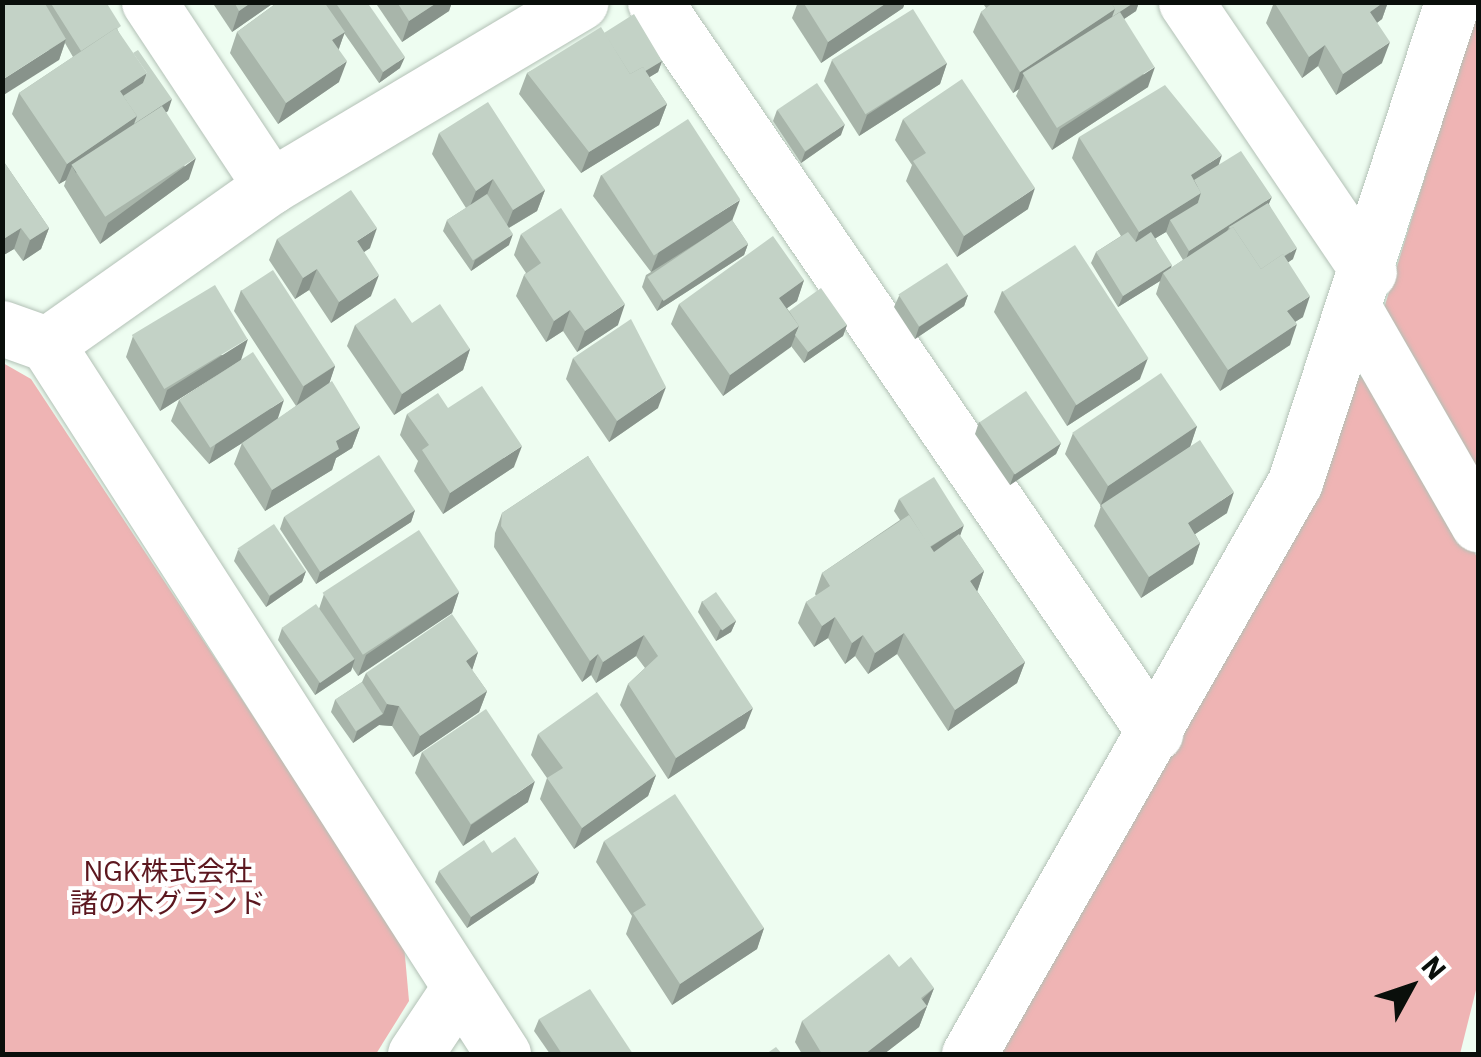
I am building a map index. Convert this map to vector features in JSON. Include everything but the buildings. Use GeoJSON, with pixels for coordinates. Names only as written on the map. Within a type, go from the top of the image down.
{"type":"FeatureCollection","features":[{"type":"Feature","properties":{"kind":"street"},"geometry":{"type":"LineString","coordinates":[[148,2],[271,186]]}},
{"type":"Feature","properties":{"kind":"street"},"geometry":{"type":"LineString","coordinates":[[503,1054],[456,990],[24,336],[581,2]]}},
{"type":"Feature","properties":{"kind":"street"},"geometry":{"type":"LineString","coordinates":[[655,2],[1155,732]]}},
{"type":"Feature","properties":{"kind":"street"},"geometry":{"type":"LineString","coordinates":[[1186,2],[1362,292],[1478,524]]}},
{"type":"Feature","properties":{"kind":"street"},"geometry":{"type":"LineString","coordinates":[[969,1054],[1294,482],[1362,292],[1452,2]]}},
{"type":"Feature","properties":{"kind":"street"},"geometry":{"type":"LineString","coordinates":[[416,1054],[456,990]]}},
{"type":"Feature","properties":{"kind":"green space"},"geometry":{"type":"Polygon","coordinates":[[[1478,6],[1478,495],[1380,321],[1478,6]]]}},
{"type":"Feature","properties":{"kind":"green space"},"geometry":{"type":"Polygon","coordinates":[[[1366,358],[1478,559],[1478,982],[1460,1054],[993,1054],[1310,507],[1366,358]]]}},
{"type":"Feature","properties":{"kind":"green space","name":"NGK株式会社 諸の木グランド"},"geometry":{"type":"Polygon","coordinates":[[[3,363],[31,379],[404,945],[409,1001],[376,1054],[3,1054],[3,363]]]}}]}
